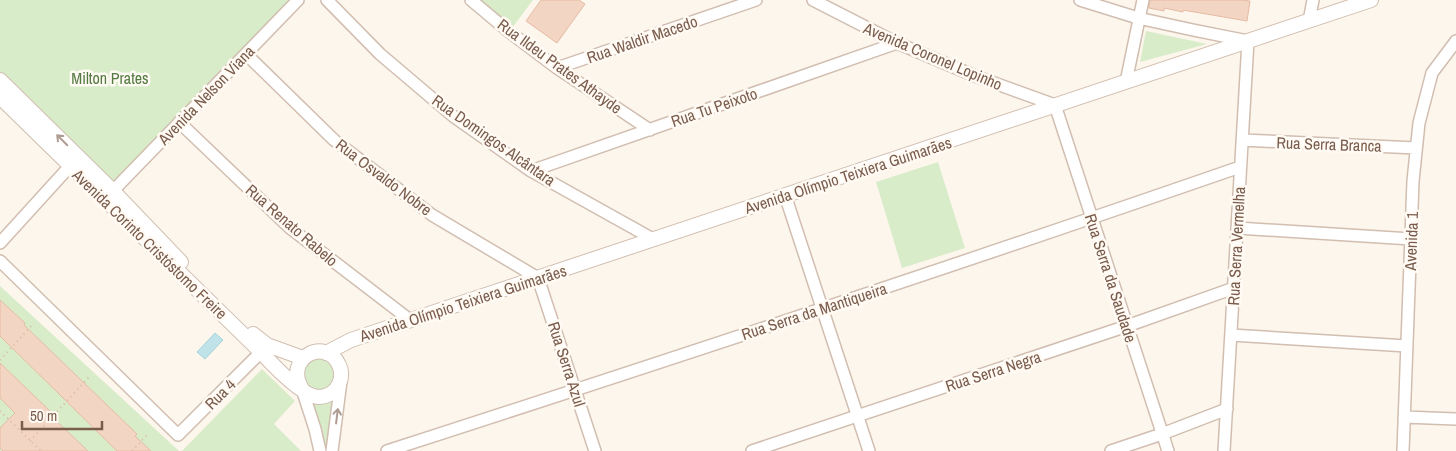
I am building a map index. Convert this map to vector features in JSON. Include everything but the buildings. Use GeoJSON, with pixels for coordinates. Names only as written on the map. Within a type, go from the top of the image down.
{"type":"FeatureCollection","features":[{"type":"Feature","properties":{"kind":"street","name":"Avenida Nelson Viana"},"geometry":{"type":"LineString","coordinates":[[108,195],[298,0]]}},
{"type":"Feature","properties":{"kind":"street","name":"Rua Domingos Alcântara"},"geometry":{"type":"LineString","coordinates":[[327,0],[380,54],[446,110],[531,170],[654,239]]}},
{"type":"Feature","properties":{"kind":"street","name":"Rua Ildeu Prates Athayde"},"geometry":{"type":"LineString","coordinates":[[471,0],[557,68],[650,130]]}},
{"type":"Feature","properties":{"kind":"street","name":"Rua Waldir Macedo"},"geometry":{"type":"LineString","coordinates":[[557,68],[756,0]]}},
{"type":"Feature","properties":{"kind":"street","name":"Avenida Coronel Lopinho"},"geometry":{"type":"LineString","coordinates":[[813,0],[897,43],[975,76],[1055,105]]}},
{"type":"Feature","properties":{"kind":"street"},"geometry":{"type":"LineString","coordinates":[[1080,0],[1138,18],[1248,41]]}},
{"type":"Feature","properties":{"kind":"street"},"geometry":{"type":"LineString","coordinates":[[1126,82],[1143,0]]}},
{"type":"Feature","properties":{"kind":"street"},"geometry":{"type":"LineString","coordinates":[[1309,21],[1313,0]]}},
{"type":"Feature","properties":{"kind":"street","name":"Avenida Olímpio Teixiera Guimarães"},"geometry":{"type":"LineString","coordinates":[[326,353],[351,340],[410,320],[1371,0]]}},
{"type":"Feature","properties":{"kind":"street","name":"Rua Serra Vermelha"},"geometry":{"type":"LineString","coordinates":[[1224,451],[1248,41]]}},
{"type":"Feature","properties":{"kind":"street","name":"Avenida 1"},"geometry":{"type":"LineString","coordinates":[[1403,451],[1413,181],[1419,123],[1432,73],[1456,41]]}},
{"type":"Feature","properties":{"kind":"street","name":"Rua Tu Peixoto"},"geometry":{"type":"LineString","coordinates":[[531,170],[897,43]]}},
{"type":"Feature","properties":{"kind":"street","name":"Rua Osvaldo Nobre"},"geometry":{"type":"LineString","coordinates":[[246,54],[342,146],[432,214],[538,278]]}},
{"type":"Feature","properties":{"kind":"street","name":"Avenida Corinto Cristóstomo Freire"},"geometry":{"type":"LineString","coordinates":[[0,80],[279,372],[307,394],[320,397],[333,392],[338,387],[341,379]]}},
{"type":"Feature","properties":{"kind":"street","name":"Avenida Corinto Cristóstomo Freire"},"geometry":{"type":"LineString","coordinates":[[0,98],[70,166],[108,195]]}},
{"type":"Feature","properties":{"kind":"street","name":"Rua Serra da Saudade"},"geometry":{"type":"LineString","coordinates":[[1055,105],[1168,451]]}},
{"type":"Feature","properties":{"kind":"street","name":"Rua Renato Rabelo"},"geometry":{"type":"LineString","coordinates":[[179,122],[290,228],[410,320]]}},
{"type":"Feature","properties":{"kind":"street","name":"Rua Serra Branca"},"geometry":{"type":"LineString","coordinates":[[1242,140],[1416,148]]}},
{"type":"Feature","properties":{"kind":"street"},"geometry":{"type":"LineString","coordinates":[[0,243],[70,166]]}},
{"type":"Feature","properties":{"kind":"street","name":"Rua Serra da Mantiqueira"},"geometry":{"type":"LineString","coordinates":[[387,451],[822,308],[1240,167]]}},
{"type":"Feature","properties":{"kind":"street"},"geometry":{"type":"LineString","coordinates":[[785,195],[869,451]]}},
{"type":"Feature","properties":{"kind":"street"},"geometry":{"type":"LineString","coordinates":[[1237,228],[1411,239]]}},
{"type":"Feature","properties":{"kind":"street","name":"Rua 4"},"geometry":{"type":"LineString","coordinates":[[0,261],[178,435],[261,352]]}},
{"type":"Feature","properties":{"kind":"street","name":"Avenida Corinto Cristóstomo Freire"},"geometry":{"type":"LineString","coordinates":[[187,275],[267,345],[304,358]]}},
{"type":"Feature","properties":{"kind":"street","name":"Rua Serra Azul"},"geometry":{"type":"LineString","coordinates":[[538,278],[595,451]]}},
{"type":"Feature","properties":{"kind":"street","name":"Rua Serra Negra"},"geometry":{"type":"LineString","coordinates":[[752,451],[1127,326],[1234,288]]}},
{"type":"Feature","properties":{"kind":"street"},"geometry":{"type":"LineString","coordinates":[[1231,335],[1407,346]]}},
{"type":"Feature","properties":{"kind":"street"},"geometry":{"type":"LineString","coordinates":[[332,451],[341,379],[351,340]]}},
{"type":"Feature","properties":{"kind":"street"},"geometry":{"type":"LineString","coordinates":[[320,451],[315,428],[296,377],[299,363],[314,352],[326,353],[337,361],[340,367],[341,379]]}},
{"type":"Feature","properties":{"kind":"street"},"geometry":{"type":"LineString","coordinates":[[1111,451],[1227,410]]}},
{"type":"Feature","properties":{"kind":"street"},"geometry":{"type":"LineString","coordinates":[[1404,417],[1456,419]]}},
{"type":"Feature","properties":{"kind":"path"},"geometry":{"type":"LineString","coordinates":[[0,360],[34,323]]}},
{"type":"Feature","properties":{"kind":"path"},"geometry":{"type":"LineString","coordinates":[[30,441],[89,377]]}},
{"type":"Feature","properties":{"kind":"path"},"geometry":{"type":"LineString","coordinates":[[0,411],[41,451]]}},
{"type":"Feature","properties":{"kind":"path"},"geometry":{"type":"LineString","coordinates":[[132,451],[147,435]]}},
{"type":"Feature","properties":{"kind":"green space","name":"Milton Prates"},"geometry":{"type":"Polygon","coordinates":[[[0,0],[292,0],[111,188],[0,78],[0,0]]]}},
{"type":"Feature","properties":{"kind":"green space"},"geometry":{"type":"Polygon","coordinates":[[[478,0],[533,0],[512,28],[478,0]]]}},
{"type":"Feature","properties":{"kind":"green space"},"geometry":{"type":"Polygon","coordinates":[[[1146,31],[1207,44],[1140,62],[1146,31]]]}},
{"type":"Feature","properties":{"kind":"green space"},"geometry":{"type":"Polygon","coordinates":[[[938,162],[965,248],[902,268],[876,182],[938,162]]]}},
{"type":"Feature","properties":{"kind":"green space"},"geometry":{"type":"Polygon","coordinates":[[[0,286],[179,451],[0,451],[0,286]]]}},
{"type":"Feature","properties":{"kind":"green space"},"geometry":{"type":"Polygon","coordinates":[[[312,355],[335,362],[335,387],[311,394],[299,370],[312,355]]]}},
{"type":"Feature","properties":{"kind":"green space"},"geometry":{"type":"Polygon","coordinates":[[[262,369],[295,401],[274,424],[301,451],[182,451],[262,369]]]}},
{"type":"Feature","properties":{"kind":"green space"},"geometry":{"type":"Polygon","coordinates":[[[337,391],[329,451],[323,451],[310,405],[313,399],[337,391]]]}},
{"type":"Feature","properties":{"kind":"water"},"geometry":{"type":"Polygon","coordinates":[[[215,333],[223,340],[205,359],[197,352],[215,333]]]}}]}
